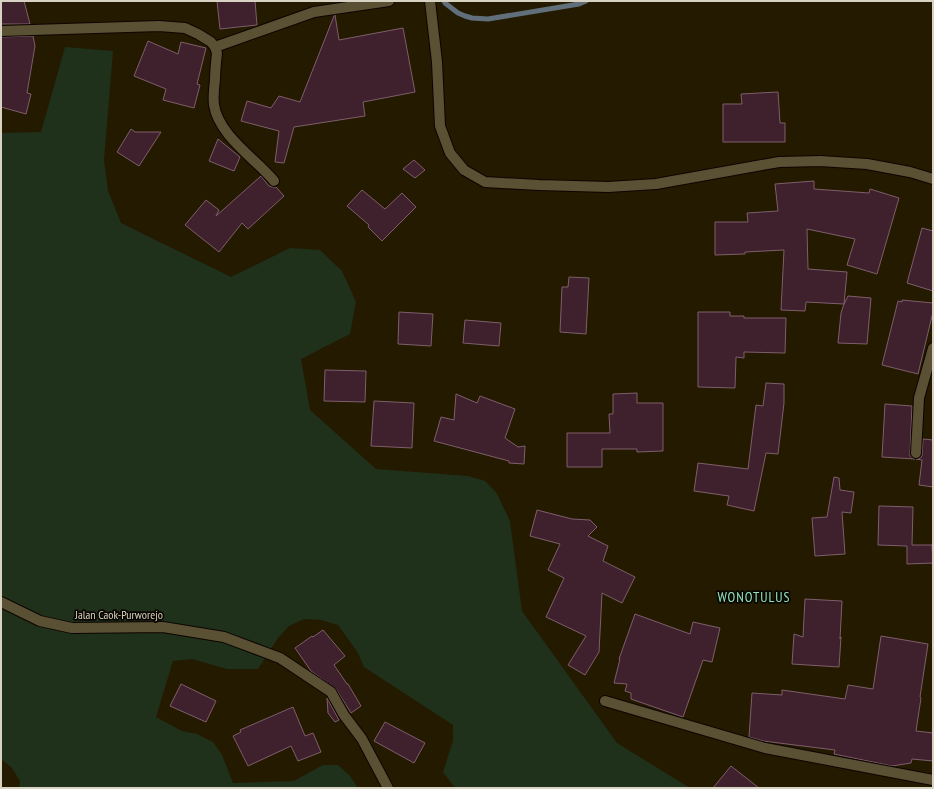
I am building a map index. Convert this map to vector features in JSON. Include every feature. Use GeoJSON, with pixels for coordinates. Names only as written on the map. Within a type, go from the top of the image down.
{"type":"FeatureCollection","features":[{"type":"Feature","properties":{"kind":"street"},"geometry":{"type":"LineString","coordinates":[[215,47],[314,12],[390,1]]}},
{"type":"Feature","properties":{"kind":"street"},"geometry":{"type":"LineString","coordinates":[[430,1],[437,62],[440,126],[450,153],[464,170],[485,182],[608,187],[656,184],[779,162],[820,161],[867,164],[910,172],[933,179]]}},
{"type":"Feature","properties":{"kind":"street"},"geometry":{"type":"LineString","coordinates":[[1,31],[159,26],[185,28],[198,34],[211,42],[215,47],[214,105],[218,119],[227,133],[274,181]]}},
{"type":"Feature","properties":{"kind":"street"},"geometry":{"type":"LineString","coordinates":[[916,453],[919,398],[933,348]]}},
{"type":"Feature","properties":{"kind":"street","name":"Jalan Caok-Purworejo"},"geometry":{"type":"LineString","coordinates":[[1,602],[40,621],[72,628],[163,627],[224,637],[280,658],[331,692],[344,715],[362,739],[388,788]]}},
{"type":"Feature","properties":{"kind":"street"},"geometry":{"type":"LineString","coordinates":[[606,701],[765,748],[933,780]]}},
{"type":"Feature","properties":{"kind":"green space"},"geometry":{"type":"Polygon","coordinates":[[[65,47],[113,51],[104,160],[108,191],[121,223],[231,277],[290,248],[320,250],[342,271],[356,302],[350,334],[301,359],[310,410],[376,469],[468,476],[485,481],[496,492],[510,521],[522,611],[617,743],[690,788],[455,788],[443,772],[453,741],[453,725],[364,667],[358,653],[338,625],[321,620],[304,619],[289,626],[278,638],[258,669],[227,669],[192,659],[173,661],[156,717],[182,731],[197,734],[213,742],[222,755],[233,783],[294,781],[323,765],[338,765],[350,776],[358,788],[19,788],[20,781],[12,768],[1,759],[1,133],[41,132],[65,47]]]}},
{"type":"Feature","properties":{"kind":"building"},"geometry":{"type":"Polygon","coordinates":[[[1,1],[24,1],[30,24],[1,24],[1,1]]]}},
{"type":"Feature","properties":{"kind":"building"},"geometry":{"type":"Polygon","coordinates":[[[217,1],[255,1],[257,25],[220,29],[217,1]]]}},
{"type":"Feature","properties":{"kind":"building"},"geometry":{"type":"Polygon","coordinates":[[[335,15],[339,40],[403,28],[415,92],[363,102],[365,116],[294,127],[284,163],[275,162],[279,131],[241,121],[247,101],[271,108],[279,96],[300,102],[335,15]]]}},
{"type":"Feature","properties":{"kind":"building"},"geometry":{"type":"Polygon","coordinates":[[[33,36],[35,46],[27,93],[31,94],[26,114],[1,107],[1,37],[33,36]]]}},
{"type":"Feature","properties":{"kind":"building"},"geometry":{"type":"Polygon","coordinates":[[[148,41],[178,54],[181,42],[206,48],[197,84],[200,85],[194,108],[163,100],[166,89],[134,76],[148,41]]]}},
{"type":"Feature","properties":{"kind":"building"},"geometry":{"type":"Polygon","coordinates":[[[778,92],[780,123],[785,123],[785,142],[723,142],[723,104],[742,104],[741,94],[778,92]]]}},
{"type":"Feature","properties":{"kind":"building"},"geometry":{"type":"Polygon","coordinates":[[[131,129],[135,132],[161,132],[139,166],[117,152],[131,129]]]}},
{"type":"Feature","properties":{"kind":"building"},"geometry":{"type":"Polygon","coordinates":[[[218,139],[240,157],[234,171],[209,161],[218,139]]]}},
{"type":"Feature","properties":{"kind":"building"},"geometry":{"type":"Polygon","coordinates":[[[414,160],[425,170],[415,178],[403,169],[414,160]]]}},
{"type":"Feature","properties":{"kind":"building"},"geometry":{"type":"Polygon","coordinates":[[[261,176],[269,186],[276,187],[284,196],[248,229],[242,223],[219,252],[185,225],[206,200],[219,210],[216,216],[261,176]]]}},
{"type":"Feature","properties":{"kind":"building"},"geometry":{"type":"Polygon","coordinates":[[[814,181],[814,189],[869,193],[870,189],[899,198],[877,274],[847,265],[855,239],[807,229],[808,269],[847,272],[844,304],[806,302],[805,311],[781,310],[784,250],[715,255],[715,222],[748,222],[747,213],[778,211],[775,184],[814,181]]]}},
{"type":"Feature","properties":{"kind":"building"},"geometry":{"type":"Polygon","coordinates":[[[362,190],[385,209],[402,193],[416,207],[382,241],[368,227],[369,225],[347,206],[362,190]]]}},
{"type":"Feature","properties":{"kind":"building"},"geometry":{"type":"Polygon","coordinates":[[[922,228],[933,231],[933,291],[907,283],[922,228]]]}},
{"type":"Feature","properties":{"kind":"building"},"geometry":{"type":"Polygon","coordinates":[[[569,277],[589,278],[586,334],[560,332],[562,287],[568,287],[569,277]]]}},
{"type":"Feature","properties":{"kind":"building"},"geometry":{"type":"Polygon","coordinates":[[[848,296],[871,298],[867,344],[838,343],[841,313],[848,296]]]}},
{"type":"Feature","properties":{"kind":"building"},"geometry":{"type":"Polygon","coordinates":[[[902,300],[933,303],[933,312],[918,374],[882,365],[898,301],[902,302],[902,300]]]}},
{"type":"Feature","properties":{"kind":"building"},"geometry":{"type":"Polygon","coordinates":[[[399,312],[433,314],[431,346],[398,344],[399,312]]]}},
{"type":"Feature","properties":{"kind":"building"},"geometry":{"type":"Polygon","coordinates":[[[698,312],[730,312],[730,316],[744,316],[744,318],[786,318],[785,353],[744,352],[744,358],[736,357],[735,388],[698,387],[698,312]]]}},
{"type":"Feature","properties":{"kind":"building"},"geometry":{"type":"Polygon","coordinates":[[[465,320],[501,323],[499,346],[463,343],[465,320]]]}},
{"type":"Feature","properties":{"kind":"building"},"geometry":{"type":"Polygon","coordinates":[[[325,370],[366,371],[365,402],[324,401],[325,370]]]}},
{"type":"Feature","properties":{"kind":"building"},"geometry":{"type":"Polygon","coordinates":[[[766,383],[784,384],[784,403],[778,454],[766,453],[754,511],[727,505],[729,496],[694,491],[698,463],[748,469],[756,405],[763,406],[766,383]]]}},
{"type":"Feature","properties":{"kind":"building"},"geometry":{"type":"Polygon","coordinates":[[[637,393],[637,403],[663,403],[663,451],[637,452],[637,449],[602,449],[602,467],[567,467],[567,433],[610,433],[609,414],[613,414],[613,394],[637,393]]]}},
{"type":"Feature","properties":{"kind":"building"},"geometry":{"type":"Polygon","coordinates":[[[456,394],[477,403],[480,396],[515,409],[505,438],[518,447],[525,446],[524,464],[509,463],[509,461],[434,441],[441,417],[454,420],[456,394]]]}},
{"type":"Feature","properties":{"kind":"building"},"geometry":{"type":"Polygon","coordinates":[[[374,401],[414,403],[412,448],[371,446],[374,401]]]}},
{"type":"Feature","properties":{"kind":"building"},"geometry":{"type":"Polygon","coordinates":[[[885,404],[912,406],[910,456],[915,459],[882,457],[885,404]]]}},
{"type":"Feature","properties":{"kind":"building"},"geometry":{"type":"Polygon","coordinates":[[[923,439],[933,440],[933,487],[919,485],[922,460],[916,459],[919,459],[922,456],[923,439]]]}},
{"type":"Feature","properties":{"kind":"building"},"geometry":{"type":"Polygon","coordinates":[[[834,477],[839,478],[840,490],[854,492],[851,513],[842,512],[845,554],[815,556],[812,518],[827,517],[834,477]]]}},
{"type":"Feature","properties":{"kind":"building"},"geometry":{"type":"Polygon","coordinates":[[[879,506],[913,507],[912,545],[932,545],[933,563],[907,564],[907,546],[878,545],[879,506]]]}},
{"type":"Feature","properties":{"kind":"building"},"geometry":{"type":"Polygon","coordinates":[[[537,510],[572,519],[590,520],[597,527],[588,536],[608,546],[603,561],[635,577],[622,603],[602,593],[599,652],[585,675],[568,665],[586,636],[546,617],[564,578],[548,570],[560,544],[530,536],[537,510]]]}},
{"type":"Feature","properties":{"kind":"building"},"geometry":{"type":"Polygon","coordinates":[[[805,599],[842,601],[839,667],[792,664],[794,634],[803,637],[805,599]]]}},
{"type":"Feature","properties":{"kind":"building"},"geometry":{"type":"Polygon","coordinates":[[[635,614],[690,634],[693,622],[720,628],[712,662],[703,660],[683,717],[631,699],[631,693],[625,691],[627,684],[614,683],[619,659],[635,614]]]}},
{"type":"Feature","properties":{"kind":"building"},"geometry":{"type":"Polygon","coordinates":[[[323,630],[345,656],[334,665],[348,684],[361,706],[351,713],[336,689],[311,671],[295,648],[323,630]]]}},
{"type":"Feature","properties":{"kind":"building"},"geometry":{"type":"Polygon","coordinates":[[[881,636],[928,644],[916,731],[933,733],[933,761],[912,759],[911,763],[892,766],[834,754],[835,750],[763,741],[749,737],[752,693],[782,695],[782,690],[845,699],[848,685],[873,689],[881,636]]]}},
{"type":"Feature","properties":{"kind":"building"},"geometry":{"type":"Polygon","coordinates":[[[181,684],[216,701],[206,722],[170,706],[181,684]]]}},
{"type":"Feature","properties":{"kind":"building"},"geometry":{"type":"Polygon","coordinates":[[[327,698],[339,720],[335,722],[328,713],[327,698]]]}},
{"type":"Feature","properties":{"kind":"building"},"geometry":{"type":"Polygon","coordinates":[[[293,707],[305,736],[313,733],[321,752],[298,761],[291,746],[248,766],[233,736],[241,732],[240,730],[293,707]]]}},
{"type":"Feature","properties":{"kind":"building"},"geometry":{"type":"Polygon","coordinates":[[[385,722],[425,743],[414,763],[374,741],[385,722]]]}},
{"type":"Feature","properties":{"kind":"building"},"geometry":{"type":"Polygon","coordinates":[[[731,766],[759,788],[713,788],[731,766]]]}},
{"type":"Feature","properties":{"kind":"waterway"},"geometry":{"type":"LineString","coordinates":[[444,1],[458,13],[465,16],[488,19],[579,4],[586,1]]}},
{"type":"Feature","properties":{"kind":"district","name":"WONOTULUS"},"geometry":{"type":"Point","coordinates":[754,597]}}]}
